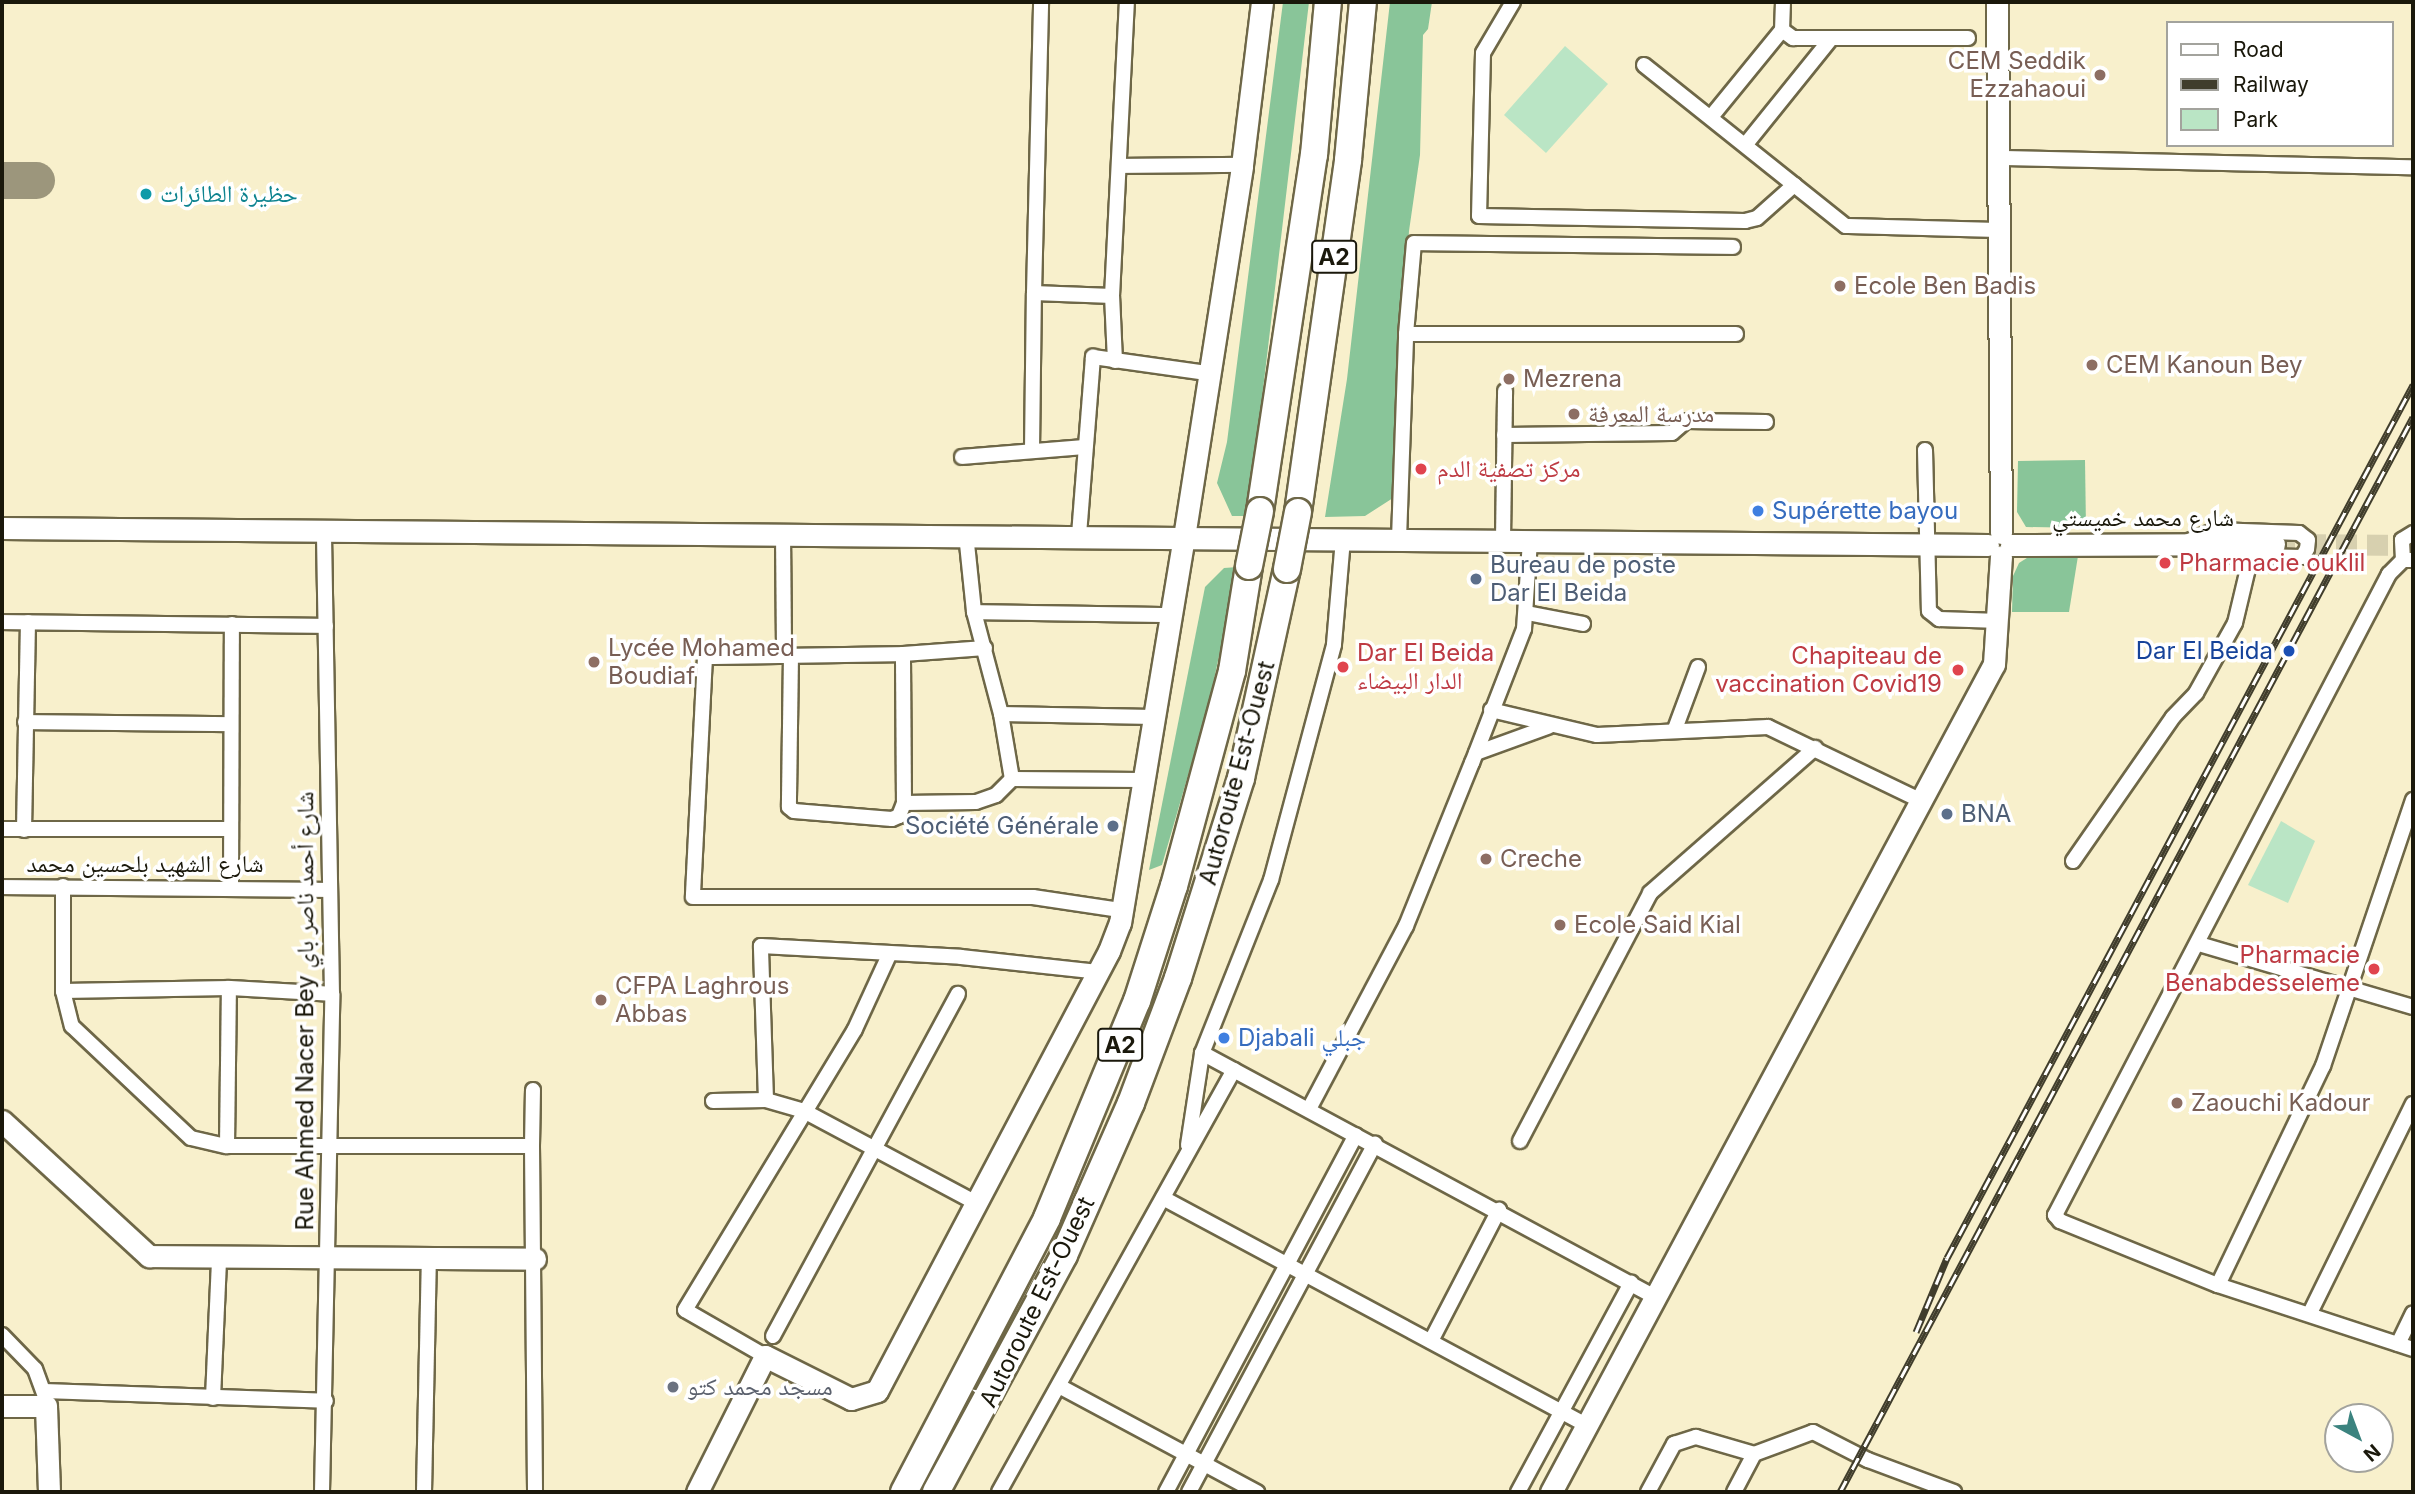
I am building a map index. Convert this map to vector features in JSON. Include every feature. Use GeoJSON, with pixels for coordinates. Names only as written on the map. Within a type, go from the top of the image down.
{"type":"FeatureCollection","features":[{"type":"Feature","properties":{"kind":"highway","name":"Autoroute Est-Ouest"},"geometry":{"type":"LineString","coordinates":[[904,1492],[1047,1218],[1137,1001],[1174,886],[1233,671],[1314,155],[1328,2]]}},
{"type":"Feature","properties":{"kind":"highway","name":"Autoroute Est-Ouest"},"geometry":{"type":"LineString","coordinates":[[936,1492],[973,1429],[1064,1255],[1131,1103],[1178,978],[1241,778],[1298,512],[1348,160],[1363,2]]}},
{"type":"Feature","properties":{"kind":"highway"},"geometry":{"type":"LineString","coordinates":[[947,1492],[973,1429]]}},
{"type":"Feature","properties":{"kind":"street"},"geometry":{"type":"LineString","coordinates":[[1032,450],[1041,2]]}},
{"type":"Feature","properties":{"kind":"street"},"geometry":{"type":"LineString","coordinates":[[1115,361],[1112,296],[1126,2]]}},
{"type":"Feature","properties":{"kind":"street"},"geometry":{"type":"LineString","coordinates":[[889,955],[855,1029],[803,1110],[685,1311],[765,1356],[851,1399],[877,1391],[1101,972],[1120,923],[1242,165],[1262,2]]}},
{"type":"Feature","properties":{"kind":"street"},"geometry":{"type":"LineString","coordinates":[[1513,2],[1495,28],[1482,64],[1479,216],[1745,220],[1757,218],[1794,185]]}},
{"type":"Feature","properties":{"kind":"street"},"geometry":{"type":"LineString","coordinates":[[1711,117],[1782,30],[1783,2]]}},
{"type":"Feature","properties":{"kind":"street"},"geometry":{"type":"LineString","coordinates":[[1551,1492],[1994,664],[2000,621],[2001,158],[1997,2]]}},
{"type":"Feature","properties":{"kind":"street"},"geometry":{"type":"LineString","coordinates":[[1782,30],[1793,38],[1830,40],[1968,38]]}},
{"type":"Feature","properties":{"kind":"street"},"geometry":{"type":"LineString","coordinates":[[1746,144],[1830,40]]}},
{"type":"Feature","properties":{"kind":"street"},"geometry":{"type":"LineString","coordinates":[[1644,65],[1846,226],[2000,230]]}},
{"type":"Feature","properties":{"kind":"street"},"geometry":{"type":"LineString","coordinates":[[2001,158],[2413,167]]}},
{"type":"Feature","properties":{"kind":"street"},"geometry":{"type":"LineString","coordinates":[[1120,166],[1242,165]]}},
{"type":"Feature","properties":{"kind":"street"},"geometry":{"type":"LineString","coordinates":[[1399,539],[1406,334],[1412,248],[1419,241],[1733,247]]}},
{"type":"Feature","properties":{"kind":"street"},"geometry":{"type":"LineString","coordinates":[[1034,293],[1112,296]]}},
{"type":"Feature","properties":{"kind":"street"},"geometry":{"type":"LineString","coordinates":[[1406,334],[1736,334]]}},
{"type":"Feature","properties":{"kind":"street"},"geometry":{"type":"LineString","coordinates":[[1079,535],[1091,360],[1097,356],[1115,361],[1207,373]]}},
{"type":"Feature","properties":{"kind":"street"},"geometry":{"type":"LineString","coordinates":[[1503,540],[1506,391]]}},
{"type":"Feature","properties":{"kind":"street"},"geometry":{"type":"LineString","coordinates":[[1504,435],[1672,433],[1686,421],[1766,422]]}},
{"type":"Feature","properties":{"kind":"street"},"geometry":{"type":"LineString","coordinates":[[962,457],[1084,447]]}},
{"type":"Feature","properties":{"kind":"street"},"geometry":{"type":"LineString","coordinates":[[1925,450],[1932,617],[2000,621]]}},
{"type":"Feature","properties":{"kind":"street","name":"شارع محمد خميستي"},"geometry":{"type":"LineString","coordinates":[[2,528],[966,534],[2000,545],[2274,544]]}},
{"type":"Feature","properties":{"kind":"street","name":"Rue Ahmed Nacer Bey شارع أحمد ناصر باي"},"geometry":{"type":"LineString","coordinates":[[322,1492],[326,1401],[332,994],[324,529]]}},
{"type":"Feature","properties":{"kind":"street"},"geometry":{"type":"LineString","coordinates":[[2216,530],[2299,533],[2308,540],[2302,557],[2211,555],[2181,544],[2216,530]]}},
{"type":"Feature","properties":{"kind":"street"},"geometry":{"type":"LineString","coordinates":[[783,533],[788,655],[789,807],[794,811],[892,819],[899,816],[904,803],[903,654]]}},
{"type":"Feature","properties":{"kind":"street"},"geometry":{"type":"LineString","coordinates":[[2413,533],[2402,540],[2408,560],[2389,574],[2199,944],[2055,1215],[2060,1221],[2218,1285],[2311,1313],[2413,1349]]}},
{"type":"Feature","properties":{"kind":"street"},"geometry":{"type":"LineString","coordinates":[[966,534],[974,612],[1001,714],[1012,779]]}},
{"type":"Feature","properties":{"kind":"street"},"geometry":{"type":"LineString","coordinates":[[1186,1157],[1202,1053],[1271,880],[1334,645],[1343,539]]}},
{"type":"Feature","properties":{"kind":"street"},"geometry":{"type":"LineString","coordinates":[[1309,1109],[1406,926],[1476,753],[1527,613],[1530,541]]}},
{"type":"Feature","properties":{"kind":"street"},"geometry":{"type":"LineString","coordinates":[[2073,861],[2173,717],[2196,693],[2235,623],[2251,556]]}},
{"type":"Feature","properties":{"kind":"street"},"geometry":{"type":"LineString","coordinates":[[974,612],[1171,615]]}},
{"type":"Feature","properties":{"kind":"street"},"geometry":{"type":"LineString","coordinates":[[1527,613],[1583,624]]}},
{"type":"Feature","properties":{"kind":"street"},"geometry":{"type":"LineString","coordinates":[[2,622],[326,626]]}},
{"type":"Feature","properties":{"kind":"street"},"geometry":{"type":"LineString","coordinates":[[24,830],[28,622]]}},
{"type":"Feature","properties":{"kind":"street"},"geometry":{"type":"LineString","coordinates":[[231,886],[228,829],[232,624]]}},
{"type":"Feature","properties":{"kind":"street"},"geometry":{"type":"LineString","coordinates":[[985,648],[903,654],[705,657],[693,897],[1033,897],[1120,910]]}},
{"type":"Feature","properties":{"kind":"street"},"geometry":{"type":"LineString","coordinates":[[1675,729],[1698,667]]}},
{"type":"Feature","properties":{"kind":"street"},"geometry":{"type":"LineString","coordinates":[[1491,710],[1548,727],[1597,735],[1675,729],[1768,727],[1920,800]]}},
{"type":"Feature","properties":{"kind":"street"},"geometry":{"type":"LineString","coordinates":[[1001,714],[1153,717]]}},
{"type":"Feature","properties":{"kind":"street"},"geometry":{"type":"LineString","coordinates":[[25,722],[230,724]]}},
{"type":"Feature","properties":{"kind":"street"},"geometry":{"type":"LineString","coordinates":[[1476,753],[1548,727]]}},
{"type":"Feature","properties":{"kind":"street"},"geometry":{"type":"LineString","coordinates":[[1520,1141],[1650,893],[1815,748]]}},
{"type":"Feature","properties":{"kind":"street"},"geometry":{"type":"LineString","coordinates":[[904,803],[976,802],[996,795],[1012,779],[1141,780]]}},
{"type":"Feature","properties":{"kind":"street"},"geometry":{"type":"LineString","coordinates":[[2218,1285],[2323,1066],[2413,800]]}},
{"type":"Feature","properties":{"kind":"street"},"geometry":{"type":"LineString","coordinates":[[2,829],[228,829]]}},
{"type":"Feature","properties":{"kind":"street"},"geometry":{"type":"LineString","coordinates":[[63,886],[63,991],[70,1023],[80,1037],[185,1134],[205,1144],[227,1146],[532,1146]]}},
{"type":"Feature","properties":{"kind":"street","name":"شارع الشهيد بلحسين محمد"},"geometry":{"type":"LineString","coordinates":[[2,887],[231,886],[329,890]]}},
{"type":"Feature","properties":{"kind":"street"},"geometry":{"type":"LineString","coordinates":[[2199,944],[2413,1007]]}},
{"type":"Feature","properties":{"kind":"street"},"geometry":{"type":"LineString","coordinates":[[766,1100],[761,946],[961,957],[1101,972]]}},
{"type":"Feature","properties":{"kind":"street"},"geometry":{"type":"LineString","coordinates":[[63,991],[229,988],[332,994]]}},
{"type":"Feature","properties":{"kind":"street"},"geometry":{"type":"LineString","coordinates":[[227,1146],[229,988]]}},
{"type":"Feature","properties":{"kind":"street"},"geometry":{"type":"LineString","coordinates":[[773,1336],[871,1148],[958,993]]}},
{"type":"Feature","properties":{"kind":"street"},"geometry":{"type":"LineString","coordinates":[[1202,1053],[1376,1143],[1655,1297]]}},
{"type":"Feature","properties":{"kind":"street"},"geometry":{"type":"LineString","coordinates":[[999,1492],[1234,1070]]}},
{"type":"Feature","properties":{"kind":"street"},"geometry":{"type":"LineString","coordinates":[[533,1090],[535,1492]]}},
{"type":"Feature","properties":{"kind":"street"},"geometry":{"type":"LineString","coordinates":[[713,1101],[766,1100],[803,1110],[976,1203]]}},
{"type":"Feature","properties":{"kind":"street"},"geometry":{"type":"LineString","coordinates":[[2311,1313],[2413,1104]]}},
{"type":"Feature","properties":{"kind":"street"},"geometry":{"type":"LineString","coordinates":[[2,1121],[142,1253],[156,1258],[535,1259]]}},
{"type":"Feature","properties":{"kind":"street"},"geometry":{"type":"LineString","coordinates":[[1166,1492],[1356,1135]]}},
{"type":"Feature","properties":{"kind":"street"},"geometry":{"type":"LineString","coordinates":[[1189,1492],[1376,1143]]}},
{"type":"Feature","properties":{"kind":"street"},"geometry":{"type":"LineString","coordinates":[[1163,1198],[1587,1425]]}},
{"type":"Feature","properties":{"kind":"street"},"geometry":{"type":"LineString","coordinates":[[1431,1341],[1499,1210]]}},
{"type":"Feature","properties":{"kind":"street"},"geometry":{"type":"LineString","coordinates":[[213,1398],[219,1259]]}},
{"type":"Feature","properties":{"kind":"street"},"geometry":{"type":"LineString","coordinates":[[424,1492],[429,1259]]}},
{"type":"Feature","properties":{"kind":"street"},"geometry":{"type":"LineString","coordinates":[[1518,1492],[1631,1283]]}},
{"type":"Feature","properties":{"kind":"street"},"geometry":{"type":"LineString","coordinates":[[2398,1344],[2413,1313]]}},
{"type":"Feature","properties":{"kind":"street"},"geometry":{"type":"LineString","coordinates":[[2,1335],[35,1369],[46,1398],[49,1492]]}},
{"type":"Feature","properties":{"kind":"street"},"geometry":{"type":"LineString","coordinates":[[697,1492],[765,1356]]}},
{"type":"Feature","properties":{"kind":"street"},"geometry":{"type":"LineString","coordinates":[[1059,1386],[1257,1492]]}},
{"type":"Feature","properties":{"kind":"street"},"geometry":{"type":"LineString","coordinates":[[2,1406],[46,1398],[326,1401]]}},
{"type":"Feature","properties":{"kind":"street"},"geometry":{"type":"LineString","coordinates":[[1648,1492],[1674,1444],[1696,1437],[1754,1454],[1813,1432],[1868,1460],[1954,1492]]}},
{"type":"Feature","properties":{"kind":"street"},"geometry":{"type":"LineString","coordinates":[[1734,1492],[1754,1454]]}},
{"type":"Feature","properties":{"kind":"green space"},"geometry":{"type":"Polygon","coordinates":[[[1283,2],[1309,2],[1248,516],[1232,516],[1217,483],[1227,442],[1283,2]]]}},
{"type":"Feature","properties":{"kind":"green space"},"geometry":{"type":"Polygon","coordinates":[[[1390,2],[1432,2],[1428,29],[1423,35],[1420,155],[1409,231],[1393,498],[1365,516],[1325,517],[1347,379],[1390,2]]]}},
{"type":"Feature","properties":{"kind":"green space"},"geometry":{"type":"Polygon","coordinates":[[[1565,46],[1608,84],[1546,153],[1504,115],[1565,46]]]}},
{"type":"Feature","properties":{"kind":"green space"},"geometry":{"type":"Polygon","coordinates":[[[2085,460],[2086,528],[2026,527],[2017,512],[2018,461],[2085,460]]]}},
{"type":"Feature","properties":{"kind":"green space"},"geometry":{"type":"Polygon","coordinates":[[[2030,556],[2078,556],[2069,612],[2012,612],[2013,576],[2019,563],[2030,556]]]}},
{"type":"Feature","properties":{"kind":"green space"},"geometry":{"type":"Polygon","coordinates":[[[1238,567],[1209,703],[1162,865],[1149,870],[1205,587],[1224,568],[1238,567]]]}},
{"type":"Feature","properties":{"kind":"green space"},"geometry":{"type":"Polygon","coordinates":[[[2281,821],[2315,841],[2288,903],[2248,885],[2281,821]]]}},
{"type":"Feature","properties":{"kind":"taxiway"},"geometry":{"type":"LineString","coordinates":[[2,180],[36,180]]}},
{"type":"Feature","properties":{"kind":"tunnel"},"geometry":{"type":"LineString","coordinates":[[2274,544],[2413,545]]}},
{"type":"Feature","properties":{"kind":"railway"},"geometry":{"type":"LineString","coordinates":[[1916,1332],[1947,1258],[2413,385]]}},
{"type":"Feature","properties":{"kind":"railway"},"geometry":{"type":"LineString","coordinates":[[1840,1492],[2413,417]]}},
{"type":"Feature","properties":{"kind":"place","name":"CEM Seddik Ezzahaoui"},"geometry":{"type":"Point","coordinates":[2100,75]}},
{"type":"Feature","properties":{"kind":"place","name":"حظيرة الطائرات"},"geometry":{"type":"Point","coordinates":[146,194]}},
{"type":"Feature","properties":{"kind":"place","name":"Ecole Ben Badis"},"geometry":{"type":"Point","coordinates":[1840,286]}},
{"type":"Feature","properties":{"kind":"place","name":"CEM Kanoun Bey"},"geometry":{"type":"Point","coordinates":[2092,365]}},
{"type":"Feature","properties":{"kind":"place","name":"Mezrena"},"geometry":{"type":"Point","coordinates":[1509,379]}},
{"type":"Feature","properties":{"kind":"place","name":"مدرسة المعرفة"},"geometry":{"type":"Point","coordinates":[1574,414]}},
{"type":"Feature","properties":{"kind":"place","name":"مركز تصفية الدم"},"geometry":{"type":"Point","coordinates":[1421,469]}},
{"type":"Feature","properties":{"kind":"place","name":"Supérette bayou"},"geometry":{"type":"Point","coordinates":[1758,511]}},
{"type":"Feature","properties":{"kind":"place","name":"Pharmacie ouklil"},"geometry":{"type":"Point","coordinates":[2165,563]}},
{"type":"Feature","properties":{"kind":"place","name":"Bureau de poste Dar El Beida"},"geometry":{"type":"Point","coordinates":[1476,579]}},
{"type":"Feature","properties":{"kind":"place","name":"Dar El Beida"},"geometry":{"type":"Point","coordinates":[2289,651]}},
{"type":"Feature","properties":{"kind":"place","name":"Lycée Mohamed Boudiaf"},"geometry":{"type":"Point","coordinates":[594,662]}},
{"type":"Feature","properties":{"kind":"place","name":"Dar El Beida الدار البيضاء"},"geometry":{"type":"Point","coordinates":[1343,667]}},
{"type":"Feature","properties":{"kind":"place","name":"Chapiteau de vaccination Covid19"},"geometry":{"type":"Point","coordinates":[1958,670]}},
{"type":"Feature","properties":{"kind":"place","name":"BNA"},"geometry":{"type":"Point","coordinates":[1947,814]}},
{"type":"Feature","properties":{"kind":"place","name":"Société Générale"},"geometry":{"type":"Point","coordinates":[1113,826]}},
{"type":"Feature","properties":{"kind":"place","name":"Creche"},"geometry":{"type":"Point","coordinates":[1486,859]}},
{"type":"Feature","properties":{"kind":"place","name":"Ecole Said Kial"},"geometry":{"type":"Point","coordinates":[1560,925]}},
{"type":"Feature","properties":{"kind":"place","name":"Pharmacie Benabdesseleme"},"geometry":{"type":"Point","coordinates":[2374,969]}},
{"type":"Feature","properties":{"kind":"place","name":"CFPA Laghrous Abbas"},"geometry":{"type":"Point","coordinates":[601,1000]}},
{"type":"Feature","properties":{"kind":"place","name":"Djabali جبلي"},"geometry":{"type":"Point","coordinates":[1224,1038]}},
{"type":"Feature","properties":{"kind":"place","name":"Zaouchi Kadour"},"geometry":{"type":"Point","coordinates":[2177,1103]}},
{"type":"Feature","properties":{"kind":"place","name":"مسجد محمد كتو"},"geometry":{"type":"Point","coordinates":[673,1387]}}]}
